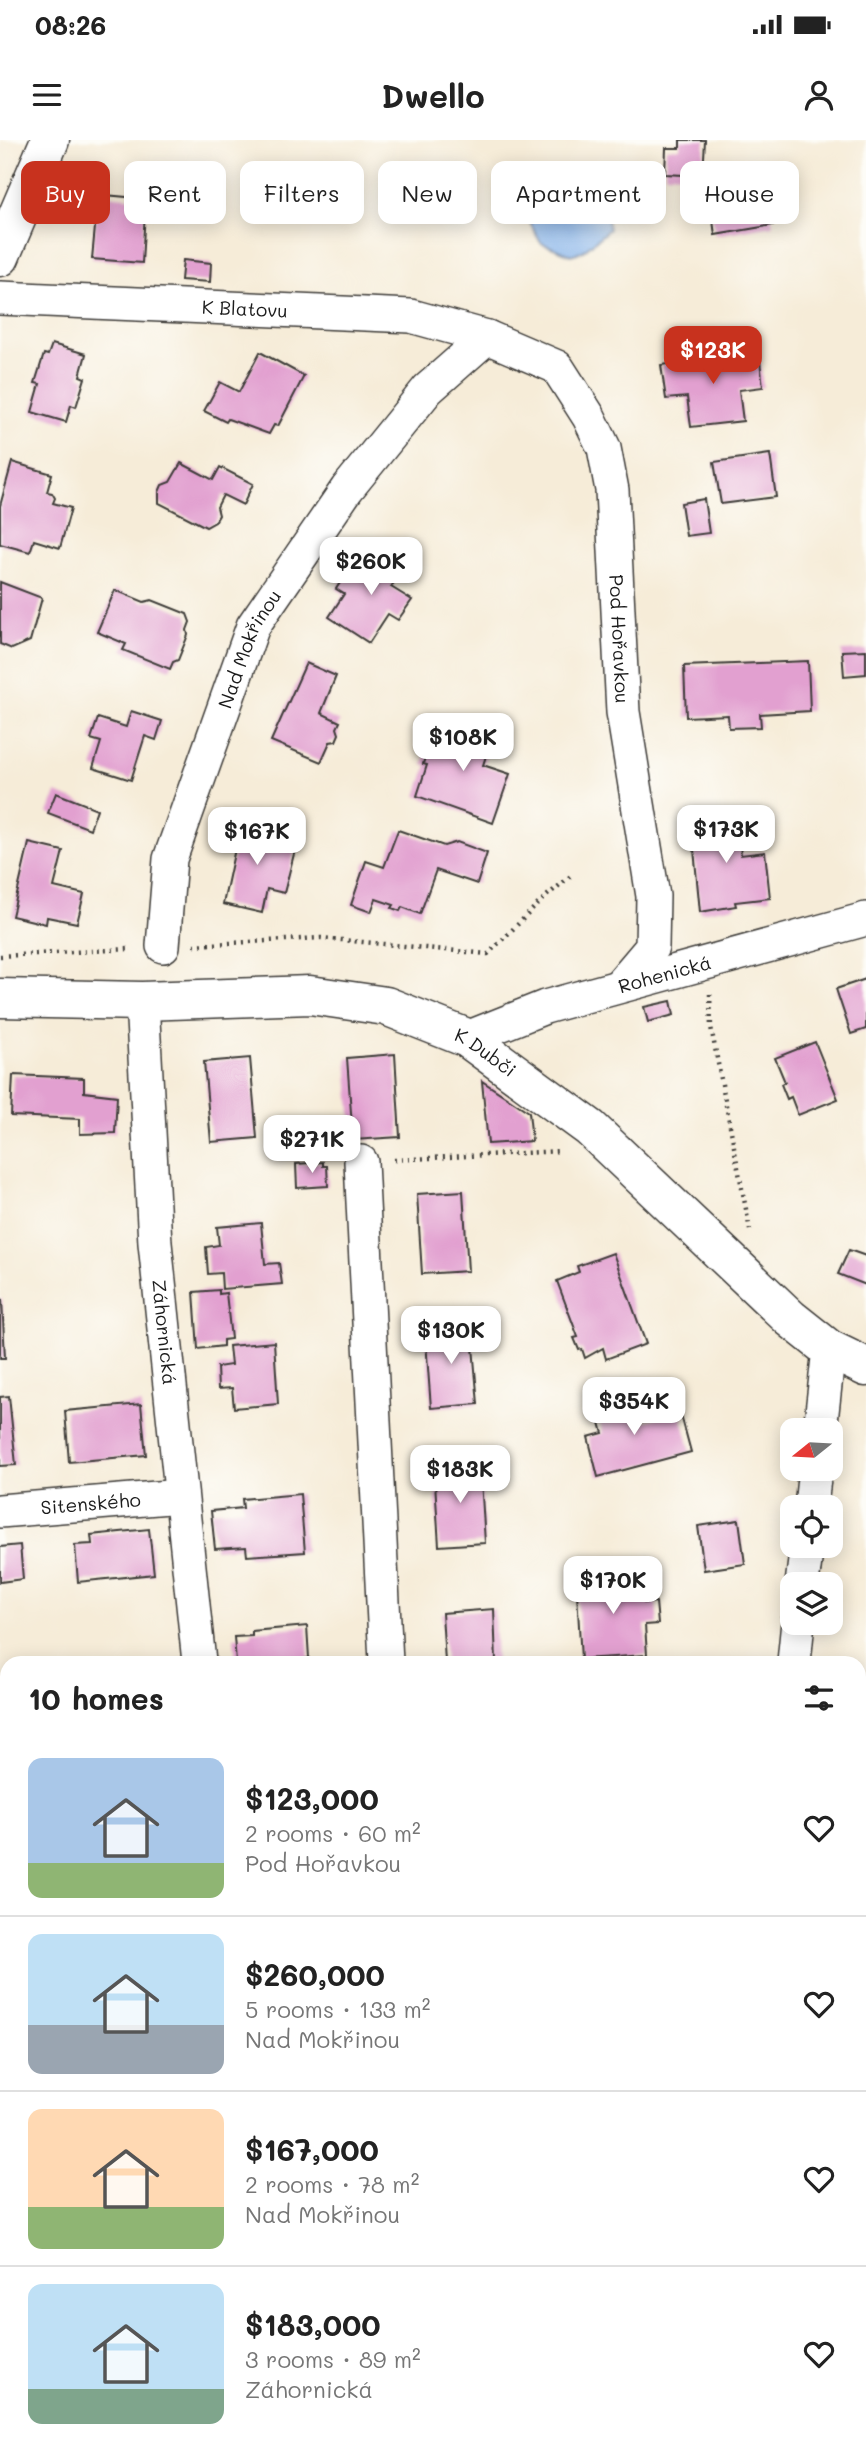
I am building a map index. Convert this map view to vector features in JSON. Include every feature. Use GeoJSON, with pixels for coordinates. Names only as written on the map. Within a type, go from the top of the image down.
{"type":"FeatureCollection","features":[{"type":"Feature","properties":{"kind":"street"},"geometry":{"type":"LineString","coordinates":[[0,257],[50,140]]}},
{"type":"Feature","properties":{"kind":"street","name":"K Blatovu"},"geometry":{"type":"LineString","coordinates":[[0,298],[411,316],[487,337]]}},
{"type":"Feature","properties":{"kind":"street","name":"Nad Mokřinou"},"geometry":{"type":"LineString","coordinates":[[163,946],[170,859],[253,626],[347,489],[428,389],[487,337]]}},
{"type":"Feature","properties":{"kind":"street","name":"Pod Hořavkou"},"geometry":{"type":"LineString","coordinates":[[487,337],[557,367],[589,417],[604,448],[611,490],[624,712],[653,896],[652,947],[619,986]]}},
{"type":"Feature","properties":{"kind":"street","name":"Rohenická"},"geometry":{"type":"LineString","coordinates":[[467,1038],[545,1007],[866,919]]}},
{"type":"Feature","properties":{"kind":"street","name":"K Dubči"},"geometry":{"type":"LineString","coordinates":[[0,998],[142,1001],[310,995],[386,1006],[467,1038],[590,1128],[790,1318],[829,1349],[866,1367]]}},
{"type":"Feature","properties":{"kind":"street","name":"Záhornická"},"geometry":{"type":"LineString","coordinates":[[142,1001],[155,1243],[197,1656]]}},
{"type":"Feature","properties":{"kind":"street"},"geometry":{"type":"LineString","coordinates":[[361,1162],[386,1656]]}},
{"type":"Feature","properties":{"kind":"street"},"geometry":{"type":"LineString","coordinates":[[821,1418],[829,1349]]}},
{"type":"Feature","properties":{"kind":"street","name":"Sitenského"},"geometry":{"type":"LineString","coordinates":[[0,1511],[181,1496]]}},
{"type":"Feature","properties":{"kind":"street"},"geometry":{"type":"LineString","coordinates":[[795,1656],[797,1635]]}},
{"type":"Feature","properties":{"kind":"path"},"geometry":{"type":"LineString","coordinates":[[0,956],[321,937],[488,954],[573,874]]}},
{"type":"Feature","properties":{"kind":"path"},"geometry":{"type":"LineString","coordinates":[[709,962],[711,1027],[752,1239]]}},
{"type":"Feature","properties":{"kind":"path"},"geometry":{"type":"LineString","coordinates":[[361,1162],[610,1148]]}},
{"type":"Feature","properties":{"kind":"water"},"geometry":{"type":"Polygon","coordinates":[[[530,224],[608,224],[609,229],[583,251],[571,255],[541,243],[530,224]]]}},
{"type":"Feature","properties":{"kind":"building"},"geometry":{"type":"Polygon","coordinates":[[[680,140],[705,140],[704,161],[680,161],[680,175],[666,174],[666,148],[680,148],[680,140]]]}},
{"type":"Feature","properties":{"kind":"building"},"geometry":{"type":"Polygon","coordinates":[[[110,195],[124,197],[124,224],[144,224],[142,263],[92,259],[95,224],[110,224],[110,195]]]}},
{"type":"Feature","properties":{"kind":"building"},"geometry":{"type":"Polygon","coordinates":[[[713,224],[773,224],[773,225],[715,235],[713,224]]]}},
{"type":"Feature","properties":{"kind":"building"},"geometry":{"type":"Polygon","coordinates":[[[183,260],[211,263],[210,282],[181,280],[183,260]]]}},
{"type":"Feature","properties":{"kind":"building"},"geometry":{"type":"Polygon","coordinates":[[[52,344],[86,354],[80,376],[85,378],[76,407],[71,405],[66,422],[32,412],[40,384],[35,383],[44,354],[48,355],[52,344]]]}},
{"type":"Feature","properties":{"kind":"building"},"geometry":{"type":"Polygon","coordinates":[[[260,352],[304,376],[278,426],[274,425],[269,434],[228,419],[226,422],[204,411],[220,382],[239,392],[260,352]]]}},
{"type":"Feature","properties":{"kind":"building"},"geometry":{"type":"Polygon","coordinates":[[[759,352],[763,387],[739,390],[743,421],[691,427],[687,397],[666,399],[661,365],[759,352]]]}},
{"type":"Feature","properties":{"kind":"building"},"geometry":{"type":"Polygon","coordinates":[[[770,454],[776,497],[721,504],[714,462],[770,454]]]}},
{"type":"Feature","properties":{"kind":"building"},"geometry":{"type":"Polygon","coordinates":[[[12,462],[52,474],[47,492],[52,493],[55,498],[53,503],[71,508],[60,548],[34,540],[30,552],[0,544],[0,506],[12,462]]]}},
{"type":"Feature","properties":{"kind":"building"},"geometry":{"type":"Polygon","coordinates":[[[181,463],[213,480],[220,467],[253,484],[243,505],[223,495],[217,507],[219,515],[215,522],[206,527],[159,503],[162,485],[170,482],[181,463]]]}},
{"type":"Feature","properties":{"kind":"building"},"geometry":{"type":"Polygon","coordinates":[[[704,499],[709,533],[686,536],[681,503],[704,499]]]}},
{"type":"Feature","properties":{"kind":"building"},"geometry":{"type":"Polygon","coordinates":[[[380,547],[406,564],[391,587],[412,600],[398,620],[388,614],[369,643],[329,617],[344,594],[336,589],[345,575],[353,580],[358,572],[362,575],[380,547]]]}},
{"type":"Feature","properties":{"kind":"building"},"geometry":{"type":"Polygon","coordinates":[[[0,582],[42,598],[30,641],[12,649],[0,644],[0,582]]]}},
{"type":"Feature","properties":{"kind":"building"},"geometry":{"type":"Polygon","coordinates":[[[115,590],[144,602],[152,600],[187,614],[190,622],[188,635],[178,660],[173,662],[170,669],[123,650],[126,644],[97,632],[115,590]]]}},
{"type":"Feature","properties":{"kind":"building"},"geometry":{"type":"Polygon","coordinates":[[[866,650],[866,674],[844,676],[842,651],[866,650]]]}},
{"type":"Feature","properties":{"kind":"building"},"geometry":{"type":"Polygon","coordinates":[[[808,661],[810,711],[760,714],[761,727],[729,728],[728,715],[686,717],[684,666],[808,661]]]}},
{"type":"Feature","properties":{"kind":"building"},"geometry":{"type":"Polygon","coordinates":[[[306,663],[336,676],[321,713],[340,722],[337,728],[339,734],[336,741],[330,742],[321,762],[271,741],[306,663]]]}},
{"type":"Feature","properties":{"kind":"building"},"geometry":{"type":"Polygon","coordinates":[[[131,711],[162,721],[156,740],[145,736],[131,780],[93,768],[101,742],[91,739],[98,718],[126,727],[131,711]]]}},
{"type":"Feature","properties":{"kind":"building"},"geometry":{"type":"Polygon","coordinates":[[[444,718],[493,735],[483,765],[510,774],[493,823],[417,796],[427,765],[423,764],[427,750],[432,752],[444,718]]]}},
{"type":"Feature","properties":{"kind":"building"},"geometry":{"type":"Polygon","coordinates":[[[56,793],[97,809],[90,829],[48,813],[56,793]]]}},
{"type":"Feature","properties":{"kind":"building"},"geometry":{"type":"Polygon","coordinates":[[[737,813],[741,855],[765,852],[770,898],[735,902],[736,906],[700,912],[691,818],[737,813]]]}},
{"type":"Feature","properties":{"kind":"building"},"geometry":{"type":"Polygon","coordinates":[[[241,821],[281,830],[277,846],[295,850],[284,893],[267,889],[262,913],[223,904],[241,821]]]}},
{"type":"Feature","properties":{"kind":"building"},"geometry":{"type":"Polygon","coordinates":[[[398,830],[444,846],[457,842],[487,853],[477,884],[436,870],[420,914],[402,907],[400,911],[392,908],[394,905],[376,899],[371,912],[351,905],[366,861],[384,867],[398,830]]]}},
{"type":"Feature","properties":{"kind":"building"},"geometry":{"type":"Polygon","coordinates":[[[29,843],[63,851],[54,887],[84,894],[77,923],[47,917],[46,924],[12,916],[29,843]]]}},
{"type":"Feature","properties":{"kind":"building"},"geometry":{"type":"Polygon","coordinates":[[[866,979],[866,1029],[851,1034],[836,989],[866,979]]]}},
{"type":"Feature","properties":{"kind":"building"},"geometry":{"type":"Polygon","coordinates":[[[671,1001],[674,1015],[648,1022],[644,1007],[671,1001]]]}},
{"type":"Feature","properties":{"kind":"building"},"geometry":{"type":"Polygon","coordinates":[[[815,1042],[838,1099],[798,1115],[791,1097],[787,1099],[781,1084],[785,1082],[775,1058],[815,1042]]]}},
{"type":"Feature","properties":{"kind":"building"},"geometry":{"type":"Polygon","coordinates":[[[395,1054],[400,1137],[353,1140],[347,1058],[395,1054]]]}},
{"type":"Feature","properties":{"kind":"building"},"geometry":{"type":"Polygon","coordinates":[[[250,1058],[257,1138],[211,1142],[204,1062],[250,1058]]]}},
{"type":"Feature","properties":{"kind":"building"},"geometry":{"type":"Polygon","coordinates":[[[13,1075],[84,1078],[84,1092],[117,1096],[115,1133],[80,1134],[80,1119],[11,1116],[13,1075]]]}},
{"type":"Feature","properties":{"kind":"building"},"geometry":{"type":"Polygon","coordinates":[[[482,1081],[529,1112],[532,1141],[488,1144],[482,1081]]]}},
{"type":"Feature","properties":{"kind":"building"},"geometry":{"type":"Polygon","coordinates":[[[323,1162],[323,1166],[327,1166],[328,1186],[297,1188],[296,1164],[323,1162]]]}},
{"type":"Feature","properties":{"kind":"building"},"geometry":{"type":"Polygon","coordinates":[[[463,1191],[468,1271],[422,1274],[417,1194],[463,1191]]]}},
{"type":"Feature","properties":{"kind":"building"},"geometry":{"type":"Polygon","coordinates":[[[261,1223],[265,1264],[279,1263],[282,1284],[222,1289],[221,1273],[208,1274],[206,1247],[219,1245],[217,1227],[261,1223]]]}},
{"type":"Feature","properties":{"kind":"building"},"geometry":{"type":"Polygon","coordinates":[[[849,1250],[866,1256],[866,1285],[838,1274],[849,1250]]]}},
{"type":"Feature","properties":{"kind":"building"},"geometry":{"type":"Polygon","coordinates":[[[613,1253],[646,1344],[606,1359],[603,1348],[585,1358],[574,1338],[578,1337],[557,1281],[579,1272],[577,1266],[613,1253]]]}},
{"type":"Feature","properties":{"kind":"building"},"geometry":{"type":"Polygon","coordinates":[[[219,1290],[219,1294],[226,1293],[231,1339],[223,1340],[223,1346],[198,1349],[194,1292],[219,1290]]]}},
{"type":"Feature","properties":{"kind":"building"},"geometry":{"type":"Polygon","coordinates":[[[2,1299],[5,1358],[0,1358],[2,1299]]]}},
{"type":"Feature","properties":{"kind":"building"},"geometry":{"type":"Polygon","coordinates":[[[471,1324],[478,1404],[431,1408],[425,1328],[471,1324]]]}},
{"type":"Feature","properties":{"kind":"building"},"geometry":{"type":"Polygon","coordinates":[[[274,1342],[278,1404],[234,1408],[232,1388],[218,1389],[217,1367],[231,1365],[229,1346],[274,1342]]]}},
{"type":"Feature","properties":{"kind":"building"},"geometry":{"type":"Polygon","coordinates":[[[627,1392],[635,1424],[680,1411],[691,1452],[598,1477],[588,1437],[603,1433],[594,1401],[627,1392]]]}},
{"type":"Feature","properties":{"kind":"building"},"geometry":{"type":"Polygon","coordinates":[[[9,1396],[16,1465],[0,1466],[0,1397],[9,1396]]]}},
{"type":"Feature","properties":{"kind":"building"},"geometry":{"type":"Polygon","coordinates":[[[141,1404],[146,1455],[69,1462],[65,1411],[141,1404]]]}},
{"type":"Feature","properties":{"kind":"building"},"geometry":{"type":"Polygon","coordinates":[[[480,1463],[485,1543],[439,1546],[434,1466],[480,1463]]]}},
{"type":"Feature","properties":{"kind":"building"},"geometry":{"type":"Polygon","coordinates":[[[300,1494],[305,1552],[247,1556],[246,1547],[215,1549],[211,1511],[243,1508],[242,1499],[300,1494]]]}},
{"type":"Feature","properties":{"kind":"building"},"geometry":{"type":"Polygon","coordinates":[[[739,1520],[745,1564],[704,1570],[698,1526],[739,1520]]]}},
{"type":"Feature","properties":{"kind":"building"},"geometry":{"type":"Polygon","coordinates":[[[149,1529],[154,1574],[78,1582],[75,1545],[92,1544],[91,1535],[149,1529]]]}},
{"type":"Feature","properties":{"kind":"building"},"geometry":{"type":"Polygon","coordinates":[[[20,1545],[23,1579],[0,1582],[0,1547],[20,1545]]]}},
{"type":"Feature","properties":{"kind":"building"},"geometry":{"type":"Polygon","coordinates":[[[642,1573],[644,1603],[656,1602],[658,1624],[645,1625],[647,1655],[581,1656],[576,1577],[642,1573]]]}},
{"type":"Feature","properties":{"kind":"building"},"geometry":{"type":"Polygon","coordinates":[[[494,1609],[496,1656],[445,1656],[442,1613],[494,1609]]]}},
{"type":"Feature","properties":{"kind":"building"},"geometry":{"type":"Polygon","coordinates":[[[307,1626],[309,1656],[236,1656],[234,1637],[252,1636],[252,1631],[307,1626]]]}}]}
